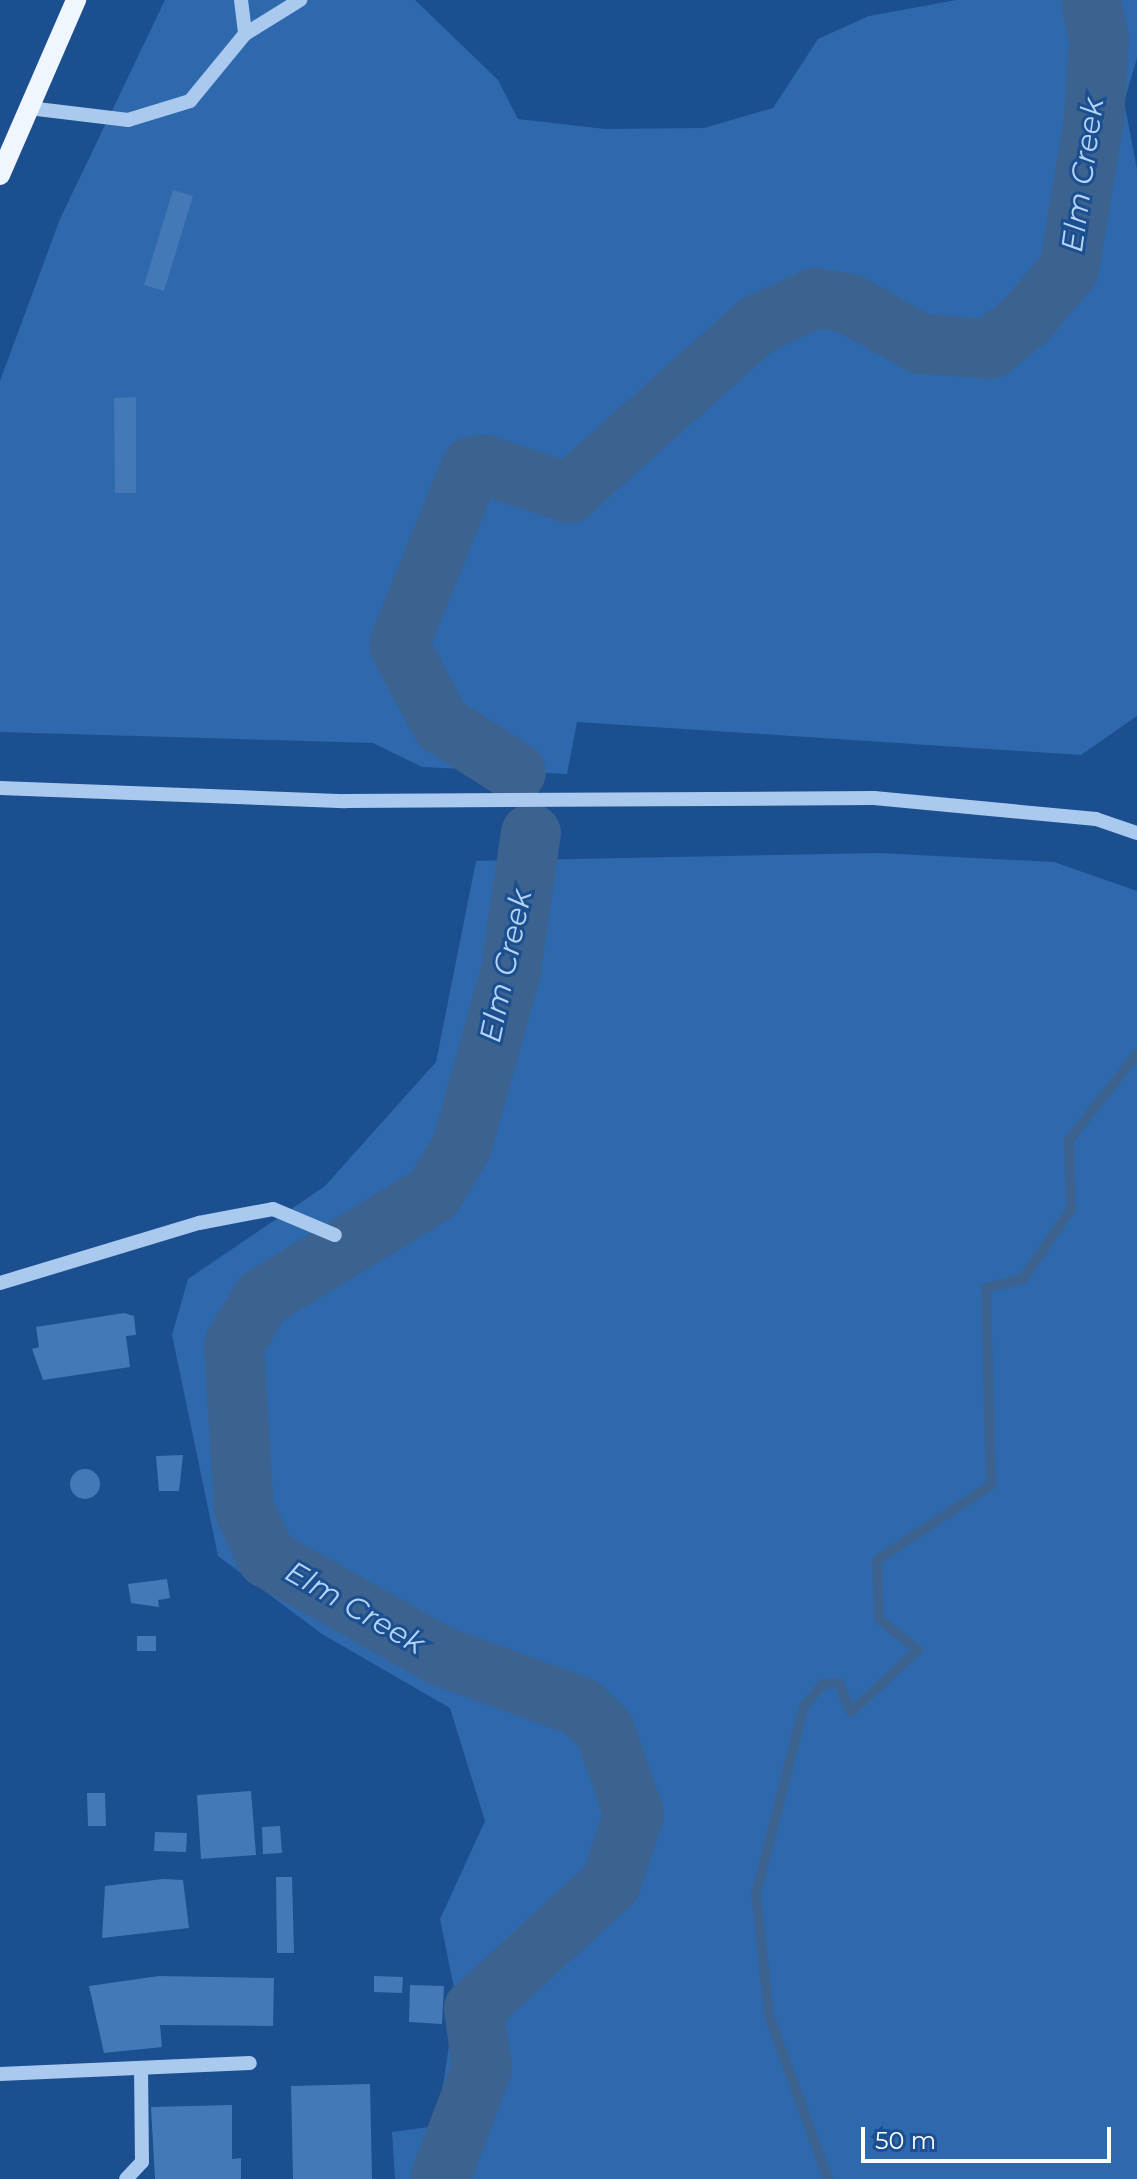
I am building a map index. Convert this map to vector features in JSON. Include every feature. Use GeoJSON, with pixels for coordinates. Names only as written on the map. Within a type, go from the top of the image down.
{"type":"FeatureCollection","features":[{"type":"Feature","properties":{"kind":"main road"},"geometry":{"type":"LineString","coordinates":[[0,175],[76,0]]}},
{"type":"Feature","properties":{"kind":"street"},"geometry":{"type":"LineString","coordinates":[[241,0],[245,34]]}},
{"type":"Feature","properties":{"kind":"street"},"geometry":{"type":"LineString","coordinates":[[29,108],[128,120],[190,101],[245,34],[300,0]]}},
{"type":"Feature","properties":{"kind":"street"},"geometry":{"type":"LineString","coordinates":[[0,788],[345,801],[874,798],[1104,824],[1137,833]]}},
{"type":"Feature","properties":{"kind":"street"},"geometry":{"type":"LineString","coordinates":[[0,1283],[199,1223],[273,1209],[335,1235]]}},
{"type":"Feature","properties":{"kind":"street"},"geometry":{"type":"LineString","coordinates":[[0,2074],[250,2063]]}},
{"type":"Feature","properties":{"kind":"street"},"geometry":{"type":"LineString","coordinates":[[126,2179],[142,2162],[141,2068]]}},
{"type":"Feature","properties":{"kind":"shaded area"},"geometry":{"type":"Polygon","coordinates":[[[165,0],[415,0],[498,80],[518,119],[605,129],[704,128],[773,108],[818,39],[869,16],[957,0],[1137,0],[1137,58],[1124,102],[1137,169],[1137,716],[1081,755],[577,722],[567,774],[422,767],[373,743],[0,732],[0,381],[60,219],[165,0]]]}},
{"type":"Feature","properties":{"kind":"shaded area"},"geometry":{"type":"Polygon","coordinates":[[[879,853],[1054,862],[1137,891],[1137,2179],[395,2179],[392,2132],[437,2126],[456,1998],[440,1919],[485,1821],[450,1708],[322,1634],[218,1556],[172,1335],[188,1279],[325,1186],[436,1062],[476,861],[879,853]]]}},
{"type":"Feature","properties":{"kind":"building"},"geometry":{"type":"Polygon","coordinates":[[[173,190],[193,196],[164,291],[144,285],[173,190]]]}},
{"type":"Feature","properties":{"kind":"building"},"geometry":{"type":"Polygon","coordinates":[[[136,397],[136,493],[115,493],[114,398],[136,397]]]}},
{"type":"Feature","properties":{"kind":"building"},"geometry":{"type":"Polygon","coordinates":[[[124,1313],[134,1316],[136,1335],[126,1336],[130,1367],[43,1380],[32,1349],[39,1347],[36,1327],[124,1313]]]}},
{"type":"Feature","properties":{"kind":"building"},"geometry":{"type":"Polygon","coordinates":[[[183,1455],[179,1491],[159,1491],[156,1456],[183,1455]]]}},
{"type":"Feature","properties":{"kind":"building"},"geometry":{"type":"Polygon","coordinates":[[[85,1469],[96,1473],[100,1484],[96,1495],[85,1499],[74,1495],[70,1484],[74,1473],[85,1469]]]}},
{"type":"Feature","properties":{"kind":"building"},"geometry":{"type":"Polygon","coordinates":[[[167,1579],[170,1598],[158,1600],[159,1607],[131,1603],[128,1584],[167,1579]]]}},
{"type":"Feature","properties":{"kind":"building"},"geometry":{"type":"Polygon","coordinates":[[[137,1636],[156,1636],[156,1651],[137,1651],[137,1636]]]}},
{"type":"Feature","properties":{"kind":"building"},"geometry":{"type":"Polygon","coordinates":[[[251,1791],[256,1855],[201,1859],[197,1795],[251,1791]]]}},
{"type":"Feature","properties":{"kind":"building"},"geometry":{"type":"Polygon","coordinates":[[[87,1793],[105,1793],[106,1826],[88,1826],[87,1793]]]}},
{"type":"Feature","properties":{"kind":"building"},"geometry":{"type":"Polygon","coordinates":[[[280,1826],[282,1853],[263,1854],[262,1827],[280,1826]]]}},
{"type":"Feature","properties":{"kind":"building"},"geometry":{"type":"Polygon","coordinates":[[[155,1832],[187,1833],[186,1852],[154,1851],[155,1832]]]}},
{"type":"Feature","properties":{"kind":"building"},"geometry":{"type":"Polygon","coordinates":[[[276,1877],[292,1877],[294,1953],[277,1953],[276,1877]]]}},
{"type":"Feature","properties":{"kind":"building"},"geometry":{"type":"Polygon","coordinates":[[[163,1879],[183,1880],[189,1928],[102,1938],[105,1886],[163,1879]]]}},
{"type":"Feature","properties":{"kind":"building"},"geometry":{"type":"Polygon","coordinates":[[[159,1976],[274,1978],[273,2026],[160,2025],[162,2047],[104,2053],[89,1986],[159,1976]]]}},
{"type":"Feature","properties":{"kind":"building"},"geometry":{"type":"Polygon","coordinates":[[[374,1976],[403,1977],[402,1993],[374,1992],[374,1976]]]}},
{"type":"Feature","properties":{"kind":"building"},"geometry":{"type":"Polygon","coordinates":[[[410,1985],[444,1986],[442,2024],[409,2022],[410,1985]]]}},
{"type":"Feature","properties":{"kind":"building"},"geometry":{"type":"Polygon","coordinates":[[[370,2084],[372,2179],[293,2179],[291,2086],[370,2084]]]}},
{"type":"Feature","properties":{"kind":"building"},"geometry":{"type":"Polygon","coordinates":[[[232,2105],[232,2159],[241,2158],[241,2179],[155,2179],[151,2107],[232,2105]]]}},
{"type":"Feature","properties":{"kind":"waterway","name":"Elm Creek"},"geometry":{"type":"LineString","coordinates":[[516,772],[441,724],[399,645],[471,467],[485,465],[569,493],[757,325],[815,298],[848,303],[921,344],[990,349],[1026,320],[1069,269],[1094,120],[1099,41],[1091,0]]}},
{"type":"Feature","properties":{"kind":"waterway","name":"Elm Creek"},"geometry":{"type":"LineString","coordinates":[[440,2179],[482,2068],[474,2009],[611,1883],[634,1814],[605,1731],[581,1707],[441,1656],[267,1558],[244,1509],[234,1345],[262,1298],[433,1194],[462,1146],[511,970],[531,833]]}},
{"type":"Feature","properties":{"kind":"waterway"},"geometry":{"type":"LineString","coordinates":[[828,2179],[769,2015],[756,1894],[804,1706],[823,1684],[839,1683],[851,1712],[918,1650],[879,1619],[877,1560],[991,1485],[986,1288],[1023,1279],[1071,1209],[1069,1140],[1137,1054]]}}]}
